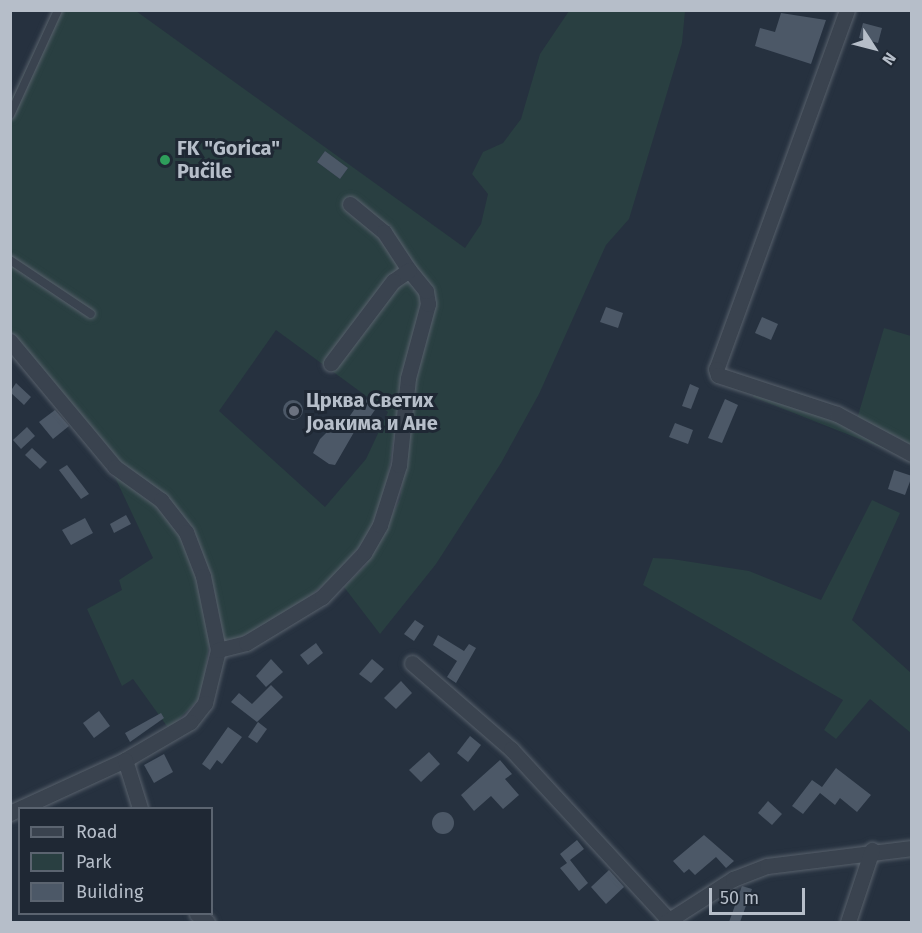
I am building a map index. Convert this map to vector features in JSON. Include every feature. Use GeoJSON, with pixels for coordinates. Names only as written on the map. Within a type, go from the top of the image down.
{"type":"FeatureCollection","features":[{"type":"Feature","properties":{"kind":"street"},"geometry":{"type":"LineString","coordinates":[[847,10],[716,369],[718,375],[837,414],[912,454]]}},
{"type":"Feature","properties":{"kind":"street"},"geometry":{"type":"LineString","coordinates":[[218,650],[246,643],[322,597],[364,553],[380,525],[399,465],[408,378],[428,304],[426,291],[384,232],[350,204]]}},
{"type":"Feature","properties":{"kind":"street"},"geometry":{"type":"LineString","coordinates":[[331,363],[393,281],[409,270]]}},
{"type":"Feature","properties":{"kind":"street"},"geometry":{"type":"LineString","coordinates":[[10,341],[115,467],[161,500],[186,532],[203,576],[218,650],[206,703],[190,722],[125,760],[23,807]]}},
{"type":"Feature","properties":{"kind":"street"},"geometry":{"type":"LineString","coordinates":[[412,663],[511,749],[668,921],[733,879],[767,866],[872,850],[912,848]]}},
{"type":"Feature","properties":{"kind":"street"},"geometry":{"type":"LineString","coordinates":[[125,760],[140,807]]}},
{"type":"Feature","properties":{"kind":"street"},"geometry":{"type":"LineString","coordinates":[[848,922],[872,850]]}},
{"type":"Feature","properties":{"kind":"lane"},"geometry":{"type":"LineString","coordinates":[[10,115],[58,10]]}},
{"type":"Feature","properties":{"kind":"lane"},"geometry":{"type":"LineString","coordinates":[[10,260],[91,314]]}},
{"type":"Feature","properties":{"kind":"green space"},"geometry":{"type":"Polygon","coordinates":[[[53,11],[136,11],[465,248],[481,224],[488,194],[472,174],[483,152],[503,143],[521,119],[540,54],[569,11],[685,11],[682,43],[629,219],[606,245],[539,394],[501,463],[436,564],[380,634],[344,587],[366,565],[400,499],[416,391],[398,409],[385,496],[367,537],[338,573],[288,614],[230,642],[209,645],[202,696],[169,729],[133,679],[122,686],[87,609],[122,590],[119,580],[153,558],[113,473],[43,370],[11,332],[10,103],[53,11]],[[325,151],[317,162],[340,179],[348,168],[325,151]],[[276,330],[219,411],[325,507],[366,459],[388,412],[276,330]]]}},
{"type":"Feature","properties":{"kind":"green space"},"geometry":{"type":"Polygon","coordinates":[[[884,328],[911,336],[911,445],[891,434],[885,449],[753,397],[754,392],[854,429],[884,328]]]}},
{"type":"Feature","properties":{"kind":"green space"},"geometry":{"type":"Polygon","coordinates":[[[872,500],[900,513],[852,620],[911,673],[911,733],[870,699],[836,739],[824,730],[843,700],[643,585],[653,558],[672,559],[749,571],[821,600],[872,500]]]}},
{"type":"Feature","properties":{"kind":"building"},"geometry":{"type":"Polygon","coordinates":[[[781,13],[826,20],[811,64],[755,46],[760,28],[775,32],[781,13]]]}},
{"type":"Feature","properties":{"kind":"building"},"geometry":{"type":"Polygon","coordinates":[[[863,23],[882,28],[878,43],[859,38],[863,23]]]}},
{"type":"Feature","properties":{"kind":"building"},"geometry":{"type":"Polygon","coordinates":[[[325,151],[348,168],[340,179],[317,162],[325,151]]]}},
{"type":"Feature","properties":{"kind":"building"},"geometry":{"type":"Polygon","coordinates":[[[606,307],[623,313],[618,328],[600,322],[606,307]]]}},
{"type":"Feature","properties":{"kind":"building"},"geometry":{"type":"Polygon","coordinates":[[[762,317],[778,324],[771,340],[755,333],[762,317]]]}},
{"type":"Feature","properties":{"kind":"building"},"geometry":{"type":"Polygon","coordinates":[[[16,383],[31,397],[24,405],[10,392],[16,383]]]}},
{"type":"Feature","properties":{"kind":"building"},"geometry":{"type":"Polygon","coordinates":[[[690,384],[699,388],[691,409],[682,406],[690,384]]]}},
{"type":"Feature","properties":{"kind":"building"},"geometry":{"type":"Polygon","coordinates":[[[363,397],[377,407],[361,430],[357,427],[335,465],[329,464],[313,453],[320,439],[331,428],[338,433],[363,397]]]}},
{"type":"Feature","properties":{"kind":"building"},"geometry":{"type":"Polygon","coordinates":[[[725,399],[738,405],[722,443],[708,438],[725,399]]]}},
{"type":"Feature","properties":{"kind":"building","name":"Црква Светих Јоакима и Ане"},"geometry":{"type":"Polygon","coordinates":[[[293,400],[300,403],[303,410],[300,417],[293,420],[286,417],[283,410],[286,403],[293,400]]]}},
{"type":"Feature","properties":{"kind":"building"},"geometry":{"type":"Polygon","coordinates":[[[55,410],[69,426],[53,439],[39,422],[55,410]]]}},
{"type":"Feature","properties":{"kind":"building"},"geometry":{"type":"Polygon","coordinates":[[[675,423],[693,430],[688,444],[669,437],[675,423]]]}},
{"type":"Feature","properties":{"kind":"building"},"geometry":{"type":"Polygon","coordinates":[[[27,427],[35,436],[21,449],[13,440],[27,427]]]}},
{"type":"Feature","properties":{"kind":"building"},"geometry":{"type":"Polygon","coordinates":[[[32,448],[47,462],[40,469],[25,455],[32,448]]]}},
{"type":"Feature","properties":{"kind":"building"},"geometry":{"type":"Polygon","coordinates":[[[67,465],[89,494],[81,499],[59,470],[67,465]]]}},
{"type":"Feature","properties":{"kind":"building"},"geometry":{"type":"Polygon","coordinates":[[[894,470],[912,476],[905,495],[888,489],[894,470]]]}},
{"type":"Feature","properties":{"kind":"building"},"geometry":{"type":"Polygon","coordinates":[[[126,515],[131,524],[114,533],[110,524],[126,515]]]}},
{"type":"Feature","properties":{"kind":"building"},"geometry":{"type":"Polygon","coordinates":[[[85,518],[93,533],[71,545],[62,530],[85,518]]]}},
{"type":"Feature","properties":{"kind":"building"},"geometry":{"type":"Polygon","coordinates":[[[415,620],[424,626],[414,641],[404,634],[415,620]]]}},
{"type":"Feature","properties":{"kind":"building"},"geometry":{"type":"Polygon","coordinates":[[[438,635],[464,651],[469,644],[476,648],[456,683],[447,677],[457,661],[433,645],[438,635]]]}},
{"type":"Feature","properties":{"kind":"building"},"geometry":{"type":"Polygon","coordinates":[[[316,643],[323,653],[308,665],[300,655],[316,643]]]}},
{"type":"Feature","properties":{"kind":"building"},"geometry":{"type":"Polygon","coordinates":[[[271,659],[283,672],[266,687],[256,676],[271,659]]]}},
{"type":"Feature","properties":{"kind":"building"},"geometry":{"type":"Polygon","coordinates":[[[372,659],[384,669],[371,683],[359,674],[372,659]]]}},
{"type":"Feature","properties":{"kind":"building"},"geometry":{"type":"Polygon","coordinates":[[[401,681],[412,693],[396,709],[384,698],[401,681]]]}},
{"type":"Feature","properties":{"kind":"building"},"geometry":{"type":"Polygon","coordinates":[[[271,685],[283,697],[257,722],[231,702],[239,693],[252,704],[271,685]]]}},
{"type":"Feature","properties":{"kind":"building"},"geometry":{"type":"Polygon","coordinates":[[[99,711],[110,726],[94,738],[83,723],[99,711]]]}},
{"type":"Feature","properties":{"kind":"building"},"geometry":{"type":"Polygon","coordinates":[[[161,713],[164,718],[130,742],[125,733],[161,713]]]}},
{"type":"Feature","properties":{"kind":"building"},"geometry":{"type":"Polygon","coordinates":[[[258,722],[267,729],[257,743],[248,737],[258,722]]]}},
{"type":"Feature","properties":{"kind":"building"},"geometry":{"type":"Polygon","coordinates":[[[228,727],[242,737],[222,764],[217,760],[210,770],[202,764],[228,727]]]}},
{"type":"Feature","properties":{"kind":"building"},"geometry":{"type":"Polygon","coordinates":[[[470,736],[481,745],[468,762],[457,753],[470,736]]]}},
{"type":"Feature","properties":{"kind":"building"},"geometry":{"type":"Polygon","coordinates":[[[429,752],[440,764],[421,782],[409,770],[429,752]]]}},
{"type":"Feature","properties":{"kind":"building"},"geometry":{"type":"Polygon","coordinates":[[[164,754],[173,772],[154,783],[144,765],[164,754]]]}},
{"type":"Feature","properties":{"kind":"building"},"geometry":{"type":"Polygon","coordinates":[[[500,760],[512,774],[505,779],[519,795],[503,809],[491,796],[474,811],[461,795],[500,760]]]}},
{"type":"Feature","properties":{"kind":"building"},"geometry":{"type":"Polygon","coordinates":[[[836,768],[871,795],[857,812],[840,798],[835,805],[820,793],[803,814],[792,806],[812,780],[822,787],[836,768]]]}},
{"type":"Feature","properties":{"kind":"building"},"geometry":{"type":"Polygon","coordinates":[[[768,801],[782,814],[772,825],[758,813],[768,801]]]}},
{"type":"Feature","properties":{"kind":"building"},"geometry":{"type":"Polygon","coordinates":[[[443,812],[451,815],[454,823],[451,831],[443,834],[435,831],[432,823],[435,815],[443,812]]]}},
{"type":"Feature","properties":{"kind":"building"},"geometry":{"type":"Polygon","coordinates":[[[704,835],[734,861],[726,868],[716,857],[695,875],[689,869],[684,873],[673,861],[704,835]]]}},
{"type":"Feature","properties":{"kind":"building"},"geometry":{"type":"Polygon","coordinates":[[[577,840],[584,849],[570,860],[588,883],[579,891],[560,868],[567,863],[560,854],[577,840]]]}},
{"type":"Feature","properties":{"kind":"building"},"geometry":{"type":"Polygon","coordinates":[[[609,870],[624,887],[606,904],[591,887],[609,870]]]}},
{"type":"Feature","properties":{"kind":"building"},"geometry":{"type":"Polygon","coordinates":[[[742,886],[752,889],[747,903],[740,922],[729,922],[742,886]]]}},
{"type":"Feature","properties":{"kind":"place","name":"FK \"Gorica\" Pučile"},"geometry":{"type":"Point","coordinates":[165,160]}},
{"type":"Feature","properties":{"kind":"place","name":"Црква Светих Јоакима и Ане"},"geometry":{"type":"Point","coordinates":[294,411]}}]}
